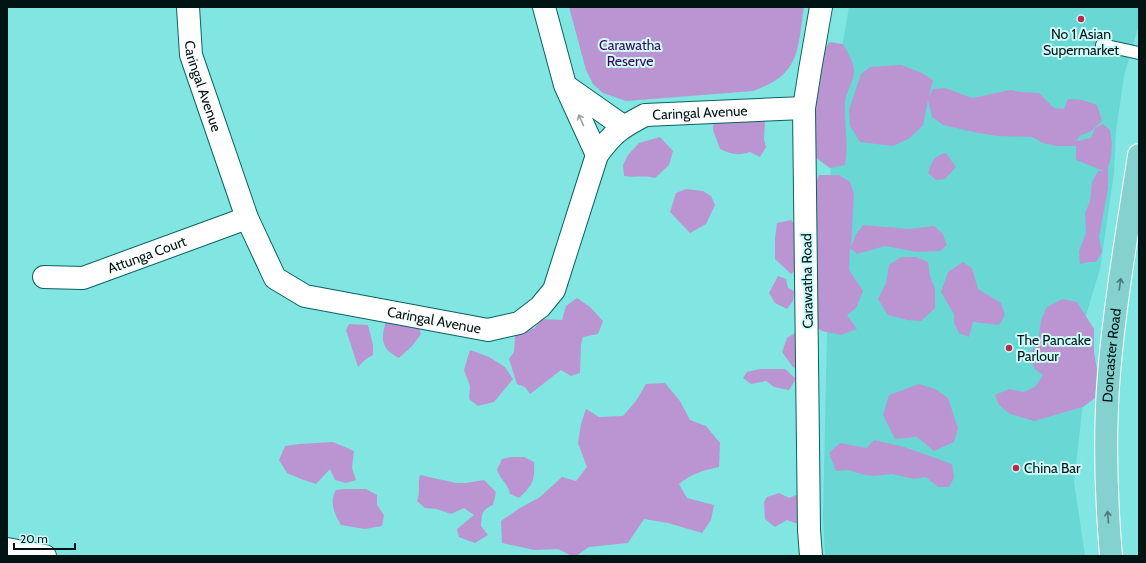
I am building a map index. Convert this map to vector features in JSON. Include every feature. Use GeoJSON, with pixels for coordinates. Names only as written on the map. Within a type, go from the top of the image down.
{"type":"FeatureCollection","features":[{"type":"Feature","properties":{"kind":"main road","name":"Doncaster Road"},"geometry":{"type":"LineString","coordinates":[[1110,556],[1106,503],[1106,434],[1109,375],[1119,286],[1139,155]]}},
{"type":"Feature","properties":{"kind":"street","name":"Caringal Avenue"},"geometry":{"type":"LineString","coordinates":[[188,7],[191,54],[247,218],[275,278],[305,296],[488,330],[519,323],[540,308],[554,290],[597,155],[609,139],[623,126],[645,115],[804,108]]}},
{"type":"Feature","properties":{"kind":"street"},"geometry":{"type":"LineString","coordinates":[[544,7],[565,85],[597,155]]}},
{"type":"Feature","properties":{"kind":"street","name":"Carawatha Road"},"geometry":{"type":"LineString","coordinates":[[811,556],[809,530],[804,108],[821,7]]}},
{"type":"Feature","properties":{"kind":"street"},"geometry":{"type":"LineString","coordinates":[[565,85],[623,126]]}},
{"type":"Feature","properties":{"kind":"street","name":"Attunga Court"},"geometry":{"type":"LineString","coordinates":[[44,277],[83,278],[247,218]]}},
{"type":"Feature","properties":{"kind":"street"},"geometry":{"type":"LineString","coordinates":[[7,549],[45,556]]}},
{"type":"Feature","properties":{"kind":"lane"},"geometry":{"type":"LineString","coordinates":[[1102,45],[1139,53]]}},
{"type":"Feature","properties":{"kind":"shaded area"},"geometry":{"type":"Polygon","coordinates":[[[849,7],[1139,7],[1139,24],[1124,76],[1116,131],[1114,173],[1100,269],[1084,322],[1084,394],[1074,482],[1085,556],[825,556],[823,518],[832,106],[849,7]]]}},
{"type":"Feature","properties":{"kind":"green space","name":"Carawatha Reserve"},"geometry":{"type":"Polygon","coordinates":[[[569,7],[804,7],[800,36],[794,59],[788,69],[780,77],[769,84],[753,91],[626,101],[603,93],[593,84],[586,70],[569,7]]]}},
{"type":"Feature","properties":{"kind":"green space"},"geometry":{"type":"Polygon","coordinates":[[[829,42],[843,44],[854,69],[845,103],[847,149],[845,165],[830,168],[815,157],[810,70],[821,58],[829,42]]]}},
{"type":"Feature","properties":{"kind":"green space"},"geometry":{"type":"Polygon","coordinates":[[[901,65],[922,73],[933,80],[929,96],[933,89],[945,88],[972,98],[1011,90],[1039,93],[1054,108],[1064,109],[1068,99],[1083,100],[1097,105],[1102,121],[1090,132],[1079,136],[1077,141],[1091,138],[1095,128],[1103,124],[1110,130],[1112,144],[1108,168],[1108,189],[1099,237],[1102,252],[1096,262],[1080,264],[1079,251],[1086,233],[1085,213],[1090,202],[1092,182],[1098,171],[1104,171],[1076,160],[1076,146],[1056,146],[1043,143],[1032,137],[998,136],[943,125],[932,117],[928,100],[923,125],[910,138],[893,146],[860,142],[850,126],[849,110],[861,74],[870,67],[901,65]]]}},
{"type":"Feature","properties":{"kind":"green space"},"geometry":{"type":"Polygon","coordinates":[[[714,120],[765,120],[764,140],[766,147],[760,157],[750,152],[735,154],[720,149],[713,130],[714,120]]]}},
{"type":"Feature","properties":{"kind":"green space"},"geometry":{"type":"Polygon","coordinates":[[[660,137],[673,151],[669,165],[655,178],[624,176],[623,165],[628,155],[639,143],[660,137]]]}},
{"type":"Feature","properties":{"kind":"green space"},"geometry":{"type":"Polygon","coordinates":[[[946,153],[956,167],[945,179],[936,180],[928,173],[932,162],[936,157],[946,153]]]}},
{"type":"Feature","properties":{"kind":"green space"},"geometry":{"type":"Polygon","coordinates":[[[819,175],[839,175],[850,182],[854,194],[851,247],[856,234],[863,225],[909,229],[934,226],[942,233],[947,245],[940,251],[917,252],[885,246],[857,254],[850,248],[849,270],[863,291],[856,308],[847,315],[857,329],[841,335],[822,331],[808,322],[817,255],[811,196],[819,175]]]}},
{"type":"Feature","properties":{"kind":"green space"},"geometry":{"type":"Polygon","coordinates":[[[686,189],[703,191],[711,196],[715,205],[706,224],[690,233],[670,212],[676,193],[686,189]]]}},
{"type":"Feature","properties":{"kind":"green space"},"geometry":{"type":"Polygon","coordinates":[[[791,220],[800,230],[801,265],[791,274],[775,259],[775,238],[777,223],[791,220]]]}},
{"type":"Feature","properties":{"kind":"green space"},"geometry":{"type":"Polygon","coordinates":[[[901,257],[916,257],[928,262],[930,276],[935,289],[935,308],[921,321],[907,320],[888,315],[878,299],[886,283],[889,265],[901,257]]]}},
{"type":"Feature","properties":{"kind":"green space"},"geometry":{"type":"Polygon","coordinates":[[[963,262],[972,268],[978,289],[1001,303],[1005,315],[999,325],[973,322],[969,337],[959,333],[954,323],[954,314],[941,292],[948,272],[963,262]]]}},
{"type":"Feature","properties":{"kind":"green space"},"geometry":{"type":"Polygon","coordinates":[[[778,276],[786,279],[788,288],[794,291],[793,301],[787,309],[775,303],[769,293],[778,276]]]}},
{"type":"Feature","properties":{"kind":"green space"},"geometry":{"type":"Polygon","coordinates":[[[577,298],[590,307],[603,321],[598,334],[583,337],[581,344],[580,373],[571,376],[561,370],[530,394],[525,387],[517,384],[509,359],[514,352],[515,337],[522,327],[534,329],[542,319],[562,320],[566,306],[577,298]]]}},
{"type":"Feature","properties":{"kind":"green space"},"geometry":{"type":"Polygon","coordinates":[[[1062,299],[1077,302],[1094,329],[1094,352],[1097,369],[1095,398],[1083,407],[1034,421],[1010,414],[999,405],[995,395],[1009,389],[1024,392],[1035,387],[1043,375],[1035,369],[1028,355],[1038,343],[1041,321],[1046,308],[1062,299]]]}},
{"type":"Feature","properties":{"kind":"green space"},"geometry":{"type":"Polygon","coordinates":[[[387,318],[417,321],[421,334],[412,346],[399,358],[388,350],[383,341],[387,318]]]}},
{"type":"Feature","properties":{"kind":"green space"},"geometry":{"type":"Polygon","coordinates":[[[349,324],[368,325],[373,345],[373,355],[366,359],[358,367],[346,330],[349,324]]]}},
{"type":"Feature","properties":{"kind":"green space"},"geometry":{"type":"Polygon","coordinates":[[[798,331],[801,373],[792,366],[782,352],[787,338],[798,331]]]}},
{"type":"Feature","properties":{"kind":"green space"},"geometry":{"type":"Polygon","coordinates":[[[470,350],[489,357],[505,367],[513,379],[494,402],[478,406],[469,399],[470,386],[464,370],[470,350]]]}},
{"type":"Feature","properties":{"kind":"green space"},"geometry":{"type":"Polygon","coordinates":[[[760,369],[785,369],[796,379],[789,390],[774,387],[766,381],[751,384],[743,378],[747,372],[760,369]]]}},
{"type":"Feature","properties":{"kind":"green space"},"geometry":{"type":"Polygon","coordinates":[[[665,383],[680,401],[690,420],[706,426],[720,443],[719,467],[698,473],[679,484],[687,498],[714,505],[711,520],[702,533],[668,523],[644,519],[628,543],[589,547],[576,556],[572,556],[558,549],[534,550],[502,543],[501,521],[540,497],[562,477],[576,481],[587,467],[578,443],[581,424],[586,409],[599,417],[623,416],[636,401],[646,384],[665,383]]]}},
{"type":"Feature","properties":{"kind":"green space"},"geometry":{"type":"Polygon","coordinates":[[[919,384],[935,389],[948,398],[958,428],[954,442],[934,451],[917,437],[895,439],[883,415],[889,395],[919,384]]]}},
{"type":"Feature","properties":{"kind":"green space"},"geometry":{"type":"Polygon","coordinates":[[[874,440],[904,447],[952,464],[954,478],[949,487],[938,487],[926,477],[914,479],[892,474],[873,476],[848,470],[836,471],[829,453],[840,443],[867,448],[874,440]]]}},
{"type":"Feature","properties":{"kind":"green space"},"geometry":{"type":"Polygon","coordinates":[[[333,442],[354,451],[352,468],[356,480],[346,483],[335,480],[330,469],[316,484],[287,473],[279,460],[285,446],[333,442]]]}},
{"type":"Feature","properties":{"kind":"green space"},"geometry":{"type":"Polygon","coordinates":[[[524,457],[534,462],[532,482],[519,498],[510,494],[508,487],[500,477],[497,470],[502,459],[524,457]]]}},
{"type":"Feature","properties":{"kind":"green space"},"geometry":{"type":"Polygon","coordinates":[[[420,475],[456,483],[484,480],[496,492],[493,505],[486,509],[482,515],[481,526],[488,535],[475,543],[459,537],[457,529],[474,515],[464,508],[451,514],[437,509],[425,508],[417,501],[420,475]]]}},
{"type":"Feature","properties":{"kind":"green space"},"geometry":{"type":"Polygon","coordinates":[[[366,489],[377,495],[377,505],[384,515],[382,526],[365,529],[341,525],[334,512],[333,499],[336,490],[366,489]]]}},
{"type":"Feature","properties":{"kind":"green space"},"geometry":{"type":"Polygon","coordinates":[[[779,493],[789,498],[796,495],[802,500],[798,524],[787,520],[775,527],[765,519],[764,502],[767,497],[779,493]]]}},
{"type":"Feature","properties":{"kind":"place","name":"No 1 Asian Supermarket"},"geometry":{"type":"Point","coordinates":[1081,19]}},
{"type":"Feature","properties":{"kind":"place","name":"The Pancake Parlour"},"geometry":{"type":"Point","coordinates":[1009,348]}},
{"type":"Feature","properties":{"kind":"place","name":"China Bar"},"geometry":{"type":"Point","coordinates":[1016,468]}}]}
